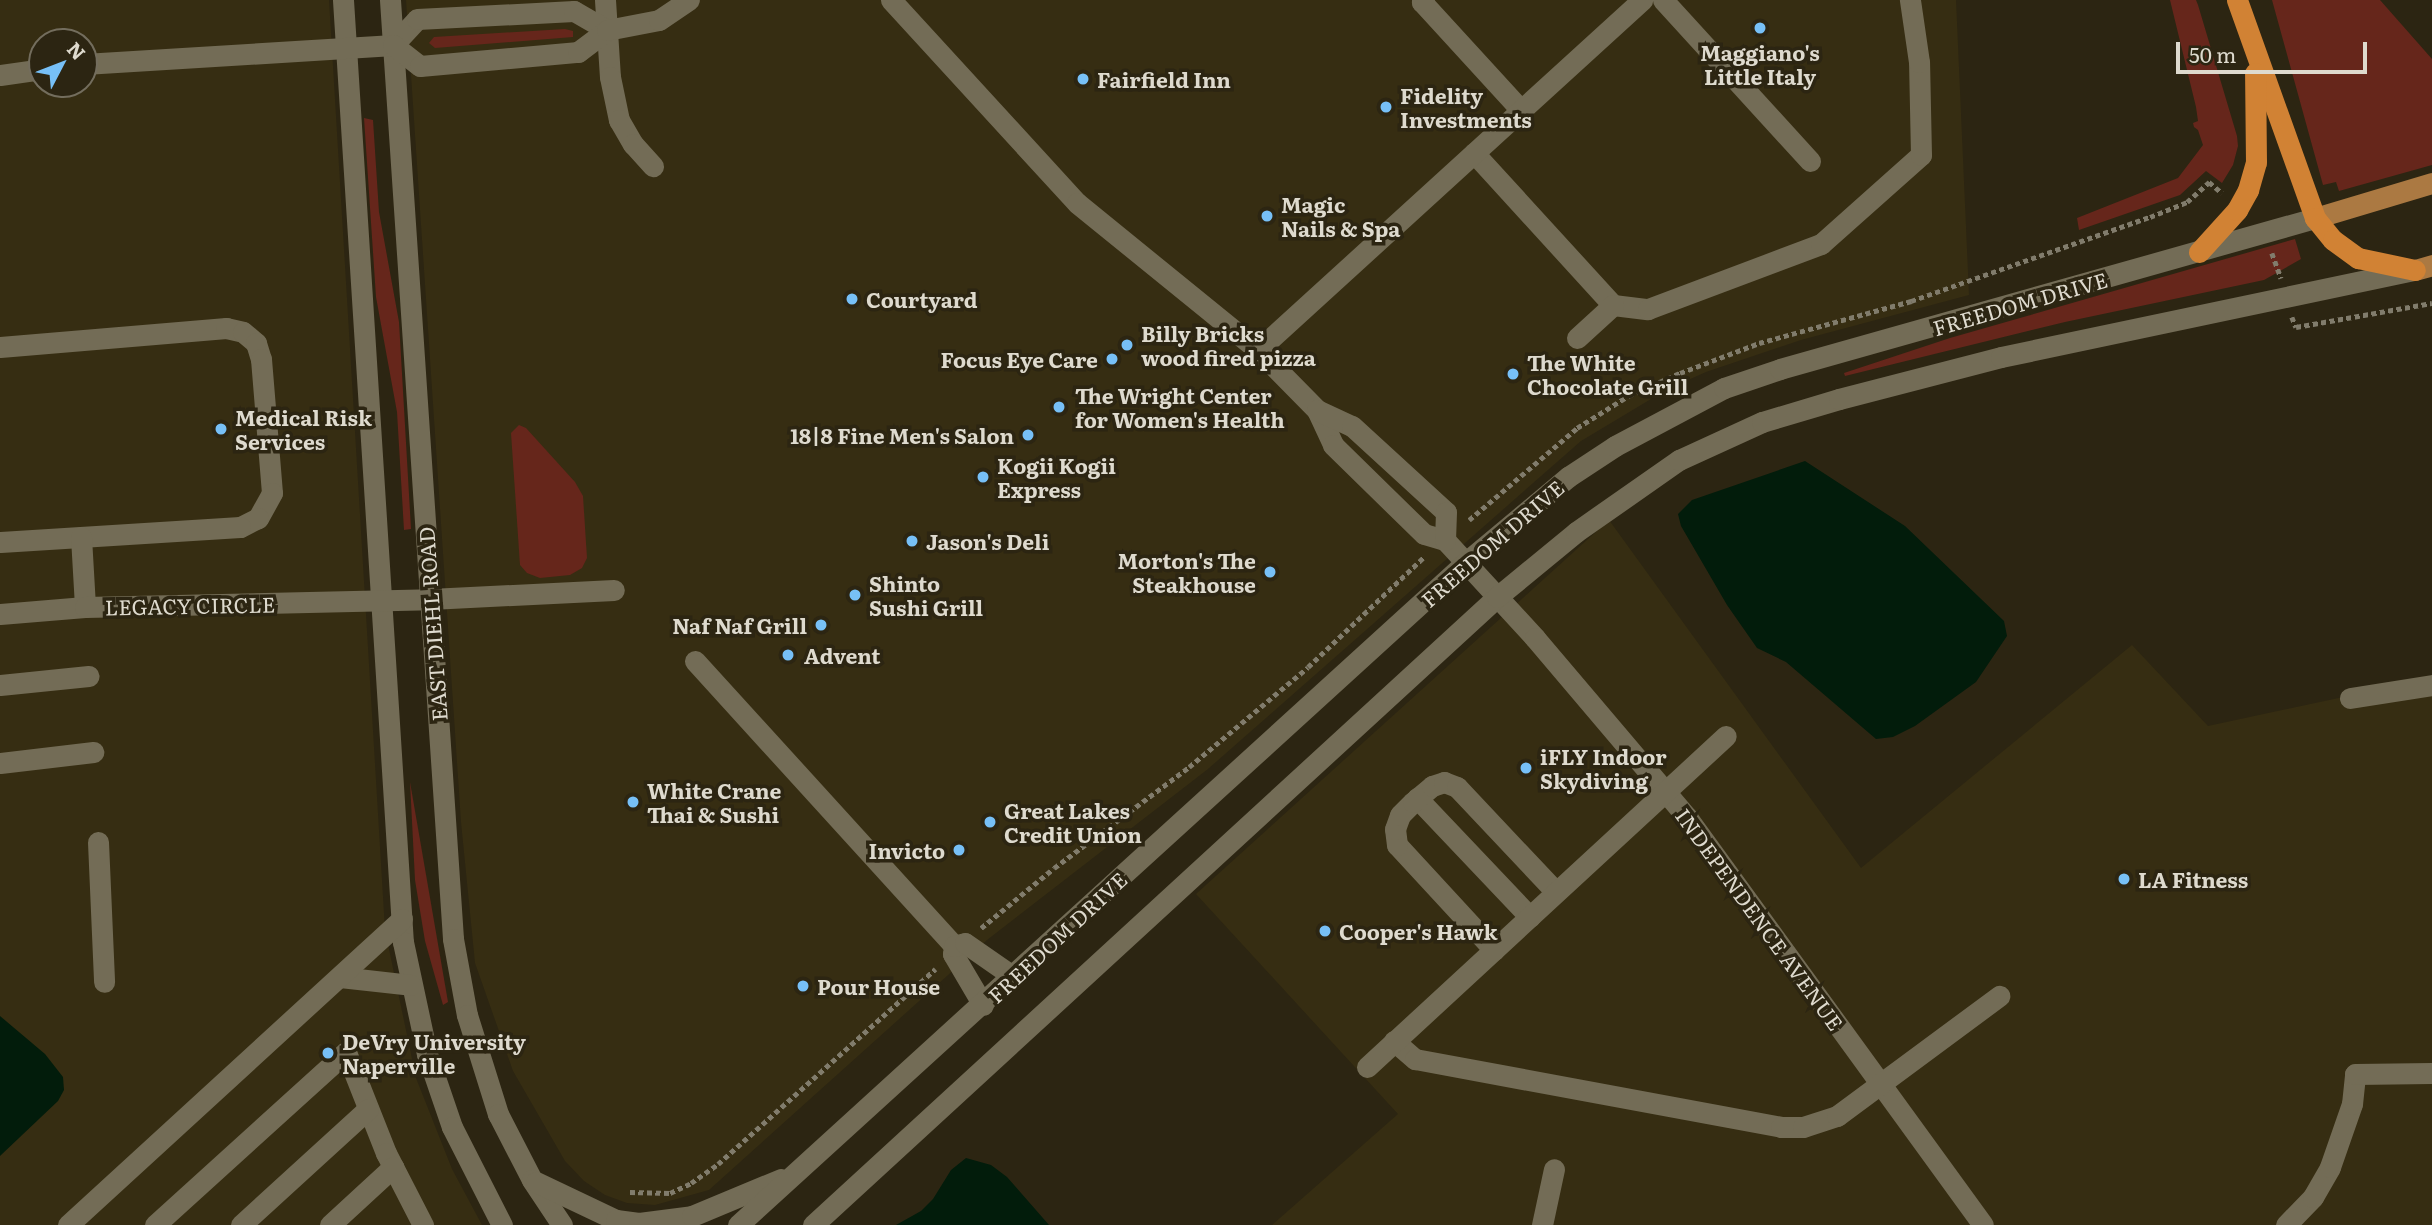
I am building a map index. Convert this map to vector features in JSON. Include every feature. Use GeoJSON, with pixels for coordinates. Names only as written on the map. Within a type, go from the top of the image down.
{"type":"FeatureCollection","features":[{"type":"Feature","properties":{"kind":"highway"},"geometry":{"type":"LineString","coordinates":[[2237,0],[2315,218],[2333,240],[2358,258],[2423,268]]}},
{"type":"Feature","properties":{"kind":"highway"},"geometry":{"type":"LineString","coordinates":[[2199,252],[2237,210],[2248,190],[2256,162],[2254,50]]}},
{"type":"Feature","properties":{"kind":"main road","name":"FREEDOM DRIVE"},"geometry":{"type":"LineString","coordinates":[[2315,218],[2432,183]]}},
{"type":"Feature","properties":{"kind":"street"},"geometry":{"type":"LineString","coordinates":[[343,0],[402,919],[411,985],[427,1054],[452,1127],[502,1225]]}},
{"type":"Feature","properties":{"kind":"street","name":"EAST DIEHL ROAD"},"geometry":{"type":"LineString","coordinates":[[390,0],[453,939],[480,1062],[498,1114],[533,1180],[562,1225]]}},
{"type":"Feature","properties":{"kind":"street"},"geometry":{"type":"LineString","coordinates":[[605,0],[611,86],[619,120],[633,144],[653,166]]}},
{"type":"Feature","properties":{"kind":"street"},"geometry":{"type":"LineString","coordinates":[[98,63],[393,45],[420,66],[578,52],[607,30],[659,20],[689,0]]}},
{"type":"Feature","properties":{"kind":"street"},"geometry":{"type":"LineString","coordinates":[[891,0],[1077,203],[1258,350],[1317,410],[1352,426],[1446,512],[1445,540]]}},
{"type":"Feature","properties":{"kind":"street"},"geometry":{"type":"LineString","coordinates":[[1424,0],[1422,2],[1521,110]]}},
{"type":"Feature","properties":{"kind":"street"},"geometry":{"type":"LineString","coordinates":[[1258,350],[1642,0]]}},
{"type":"Feature","properties":{"kind":"street"},"geometry":{"type":"LineString","coordinates":[[1663,0],[1810,160]]}},
{"type":"Feature","properties":{"kind":"street"},"geometry":{"type":"LineString","coordinates":[[1474,153],[1613,305],[1648,309],[1821,243],[1921,155],[1919,62],[1910,0]]}},
{"type":"Feature","properties":{"kind":"street"},"geometry":{"type":"LineString","coordinates":[[393,45],[417,19],[574,11],[607,30]]}},
{"type":"Feature","properties":{"kind":"street"},"geometry":{"type":"LineString","coordinates":[[0,75],[28,71]]}},
{"type":"Feature","properties":{"kind":"street","name":"FREEDOM DRIVE"},"geometry":{"type":"LineString","coordinates":[[738,1225],[1014,977],[1466,562],[1569,477],[1615,446],[1724,388],[1780,369],[2315,218]]}},
{"type":"Feature","properties":{"kind":"street"},"geometry":{"type":"LineString","coordinates":[[813,1225],[826,1217],[1497,597],[1626,494],[1679,460],[1762,422],[1809,406],[2001,357],[2423,268]]}},
{"type":"Feature","properties":{"kind":"street"},"geometry":{"type":"LineString","coordinates":[[1577,338],[1613,305]]}},
{"type":"Feature","properties":{"kind":"street"},"geometry":{"type":"LineString","coordinates":[[0,347],[226,328],[243,332],[256,343],[261,359],[272,493],[258,518],[240,527],[0,542]]}},
{"type":"Feature","properties":{"kind":"street","name":"INDEPENDENCE AVENUE"},"geometry":{"type":"LineString","coordinates":[[1317,410],[1333,444],[1424,534],[1445,540],[1466,562],[1665,792],[1786,951],[1983,1225]]}},
{"type":"Feature","properties":{"kind":"street"},"geometry":{"type":"LineString","coordinates":[[82,537],[85,607]]}},
{"type":"Feature","properties":{"kind":"street","name":"LEGACY CIRCLE"},"geometry":{"type":"LineString","coordinates":[[0,614],[85,607],[380,598],[430,599],[614,590]]}},
{"type":"Feature","properties":{"kind":"street"},"geometry":{"type":"LineString","coordinates":[[695,661],[949,954],[953,954],[983,1005]]}},
{"type":"Feature","properties":{"kind":"street"},"geometry":{"type":"LineString","coordinates":[[0,685],[89,676]]}},
{"type":"Feature","properties":{"kind":"street"},"geometry":{"type":"LineString","coordinates":[[2350,698],[2432,685]]}},
{"type":"Feature","properties":{"kind":"street"},"geometry":{"type":"LineString","coordinates":[[1367,1067],[1726,736]]}},
{"type":"Feature","properties":{"kind":"street"},"geometry":{"type":"LineString","coordinates":[[0,763],[93,752]]}},
{"type":"Feature","properties":{"kind":"street"},"geometry":{"type":"LineString","coordinates":[[1494,950],[1397,845],[1395,829],[1400,815],[1417,798],[1432,786],[1444,782],[1457,787],[1556,892]]}},
{"type":"Feature","properties":{"kind":"street"},"geometry":{"type":"LineString","coordinates":[[1417,798],[1530,917]]}},
{"type":"Feature","properties":{"kind":"street"},"geometry":{"type":"LineString","coordinates":[[98,842],[104,982]]}},
{"type":"Feature","properties":{"kind":"street"},"geometry":{"type":"LineString","coordinates":[[68,1225],[402,919]]}},
{"type":"Feature","properties":{"kind":"street"},"geometry":{"type":"LineString","coordinates":[[949,954],[964,943],[1014,977]]}},
{"type":"Feature","properties":{"kind":"street"},"geometry":{"type":"LineString","coordinates":[[340,977],[411,985]]}},
{"type":"Feature","properties":{"kind":"street"},"geometry":{"type":"LineString","coordinates":[[1394,1041],[1415,1059],[1781,1127],[1819,1123],[1837,1116],[2000,996]]}},
{"type":"Feature","properties":{"kind":"street"},"geometry":{"type":"LineString","coordinates":[[155,1225],[346,1052],[393,1167],[421,1224]]}},
{"type":"Feature","properties":{"kind":"street"},"geometry":{"type":"LineString","coordinates":[[2286,1225],[2313,1197],[2330,1167],[2352,1104],[2355,1074],[2432,1073]]}},
{"type":"Feature","properties":{"kind":"street"},"geometry":{"type":"LineString","coordinates":[[241,1225],[368,1109]]}},
{"type":"Feature","properties":{"kind":"street"},"geometry":{"type":"LineString","coordinates":[[330,1225],[393,1167]]}},
{"type":"Feature","properties":{"kind":"street"},"geometry":{"type":"LineString","coordinates":[[1542,1225],[1554,1169]]}},
{"type":"Feature","properties":{"kind":"street"},"geometry":{"type":"LineString","coordinates":[[533,1180],[616,1220],[639,1223],[692,1216],[796,1172]]}},
{"type":"Feature","properties":{"kind":"path"},"geometry":{"type":"LineString","coordinates":[[1478,513],[1489,502]]}},
{"type":"Feature","properties":{"kind":"path"},"geometry":{"type":"LineString","coordinates":[[973,936],[1054,868],[1189,767],[1308,667],[1419,561]]}},
{"type":"Feature","properties":{"kind":"path"},"geometry":{"type":"LineString","coordinates":[[631,1192],[670,1192],[691,1183],[718,1164],[949,954]]}},
{"type":"Feature","properties":{"kind":"shaded area"},"geometry":{"type":"Polygon","coordinates":[[[0,0],[329,0],[385,930],[416,1078],[452,1169],[482,1225],[0,1225],[0,0]]]}},
{"type":"Feature","properties":{"kind":"shaded area"},"geometry":{"type":"Polygon","coordinates":[[[406,0],[1956,0],[1969,295],[1801,340],[1706,372],[1666,390],[1581,441],[1208,769],[987,940],[709,1190],[655,1205],[627,1203],[605,1195],[584,1181],[565,1161],[513,1071],[475,963],[461,822],[406,0]]]}},
{"type":"Feature","properties":{"kind":"shaded area"},"geometry":{"type":"Polygon","coordinates":[[[2170,0],[2196,0],[2198,5],[2237,136],[2238,146],[2233,165],[2222,183],[2206,171],[2180,195],[2079,230],[2077,218],[2178,178],[2203,145],[2193,123],[2198,121],[2196,107],[2170,0]]]}},
{"type":"Feature","properties":{"kind":"shaded area"},"geometry":{"type":"Polygon","coordinates":[[[2272,0],[2380,0],[2432,59],[2432,165],[2339,191],[2336,182],[2323,185],[2272,0]]]}},
{"type":"Feature","properties":{"kind":"shaded area"},"geometry":{"type":"Polygon","coordinates":[[[565,29],[573,31],[573,37],[435,48],[429,43],[434,37],[565,29]]]}},
{"type":"Feature","properties":{"kind":"shaded area"},"geometry":{"type":"Polygon","coordinates":[[[364,118],[373,120],[379,212],[399,322],[411,529],[404,530],[397,412],[376,297],[364,118]]]}},
{"type":"Feature","properties":{"kind":"shaded area"},"geometry":{"type":"Polygon","coordinates":[[[2295,239],[2301,259],[2264,280],[2065,322],[1845,376],[1844,373],[1950,338],[2295,239]]]}},
{"type":"Feature","properties":{"kind":"shaded area"},"geometry":{"type":"Polygon","coordinates":[[[519,425],[526,428],[575,482],[583,496],[587,558],[582,568],[570,575],[540,578],[527,573],[520,565],[511,433],[519,425]]]}},
{"type":"Feature","properties":{"kind":"shaded area"},"geometry":{"type":"Polygon","coordinates":[[[1805,461],[1905,526],[2004,621],[2007,636],[1976,682],[1915,726],[1893,737],[1876,739],[1786,662],[1757,648],[1727,605],[1681,526],[1678,514],[1692,500],[1805,461]]]}},
{"type":"Feature","properties":{"kind":"shaded area"},"geometry":{"type":"Polygon","coordinates":[[[1609,520],[1861,868],[2132,645],[2208,726],[2432,678],[2432,1225],[1272,1225],[1398,1114],[1196,894],[1609,520]]]}},
{"type":"Feature","properties":{"kind":"shaded area"},"geometry":{"type":"Polygon","coordinates":[[[410,782],[448,1002],[443,1005],[425,941],[415,880],[410,782]]]}},
{"type":"Feature","properties":{"kind":"shaded area"},"geometry":{"type":"Polygon","coordinates":[[[0,1016],[45,1054],[63,1077],[64,1090],[58,1101],[0,1156],[0,1016]]]}},
{"type":"Feature","properties":{"kind":"shaded area"},"geometry":{"type":"Polygon","coordinates":[[[966,1158],[991,1165],[1007,1177],[1049,1225],[896,1225],[921,1211],[933,1199],[951,1170],[966,1158]]]}},
{"type":"Feature","properties":{"kind":"place","name":"Maggiano's Little Italy"},"geometry":{"type":"Point","coordinates":[1760,28]}},
{"type":"Feature","properties":{"kind":"place","name":"Fairfield Inn"},"geometry":{"type":"Point","coordinates":[1083,79]}},
{"type":"Feature","properties":{"kind":"place","name":"Fidelity Investments"},"geometry":{"type":"Point","coordinates":[1386,107]}},
{"type":"Feature","properties":{"kind":"place","name":"Magic Nails & Spa"},"geometry":{"type":"Point","coordinates":[1267,216]}},
{"type":"Feature","properties":{"kind":"place","name":"Courtyard"},"geometry":{"type":"Point","coordinates":[852,299]}},
{"type":"Feature","properties":{"kind":"place","name":"Billy Bricks wood fired pizza"},"geometry":{"type":"Point","coordinates":[1127,345]}},
{"type":"Feature","properties":{"kind":"place","name":"Focus Eye Care"},"geometry":{"type":"Point","coordinates":[1112,359]}},
{"type":"Feature","properties":{"kind":"place","name":"The White Chocolate Grill"},"geometry":{"type":"Point","coordinates":[1513,374]}},
{"type":"Feature","properties":{"kind":"place","name":"The Wright Center for Women's Health"},"geometry":{"type":"Point","coordinates":[1059,407]}},
{"type":"Feature","properties":{"kind":"place","name":"Medical Risk Services"},"geometry":{"type":"Point","coordinates":[221,429]}},
{"type":"Feature","properties":{"kind":"place","name":"18|8 Fine Men's Salon"},"geometry":{"type":"Point","coordinates":[1028,435]}},
{"type":"Feature","properties":{"kind":"place","name":"Kogii Kogii Express"},"geometry":{"type":"Point","coordinates":[983,477]}},
{"type":"Feature","properties":{"kind":"place","name":"Jason's Deli"},"geometry":{"type":"Point","coordinates":[912,541]}},
{"type":"Feature","properties":{"kind":"place","name":"Morton's The Steakhouse"},"geometry":{"type":"Point","coordinates":[1270,572]}},
{"type":"Feature","properties":{"kind":"place","name":"Shinto Sushi Grill"},"geometry":{"type":"Point","coordinates":[855,595]}},
{"type":"Feature","properties":{"kind":"place","name":"Naf Naf Grill"},"geometry":{"type":"Point","coordinates":[821,625]}},
{"type":"Feature","properties":{"kind":"place","name":"Advent"},"geometry":{"type":"Point","coordinates":[788,655]}},
{"type":"Feature","properties":{"kind":"place","name":"iFLY Indoor Skydiving"},"geometry":{"type":"Point","coordinates":[1526,768]}},
{"type":"Feature","properties":{"kind":"place","name":"White Crane Thai & Sushi"},"geometry":{"type":"Point","coordinates":[633,802]}},
{"type":"Feature","properties":{"kind":"place","name":"Great Lakes Credit Union"},"geometry":{"type":"Point","coordinates":[990,822]}},
{"type":"Feature","properties":{"kind":"place","name":"Invicto"},"geometry":{"type":"Point","coordinates":[959,850]}},
{"type":"Feature","properties":{"kind":"place","name":"LA Fitness"},"geometry":{"type":"Point","coordinates":[2124,879]}},
{"type":"Feature","properties":{"kind":"place","name":"Cooper's Hawk"},"geometry":{"type":"Point","coordinates":[1325,931]}},
{"type":"Feature","properties":{"kind":"place","name":"Pour House"},"geometry":{"type":"Point","coordinates":[803,986]}},
{"type":"Feature","properties":{"kind":"place","name":"DeVry University Naperville"},"geometry":{"type":"Point","coordinates":[328,1053]}}]}
